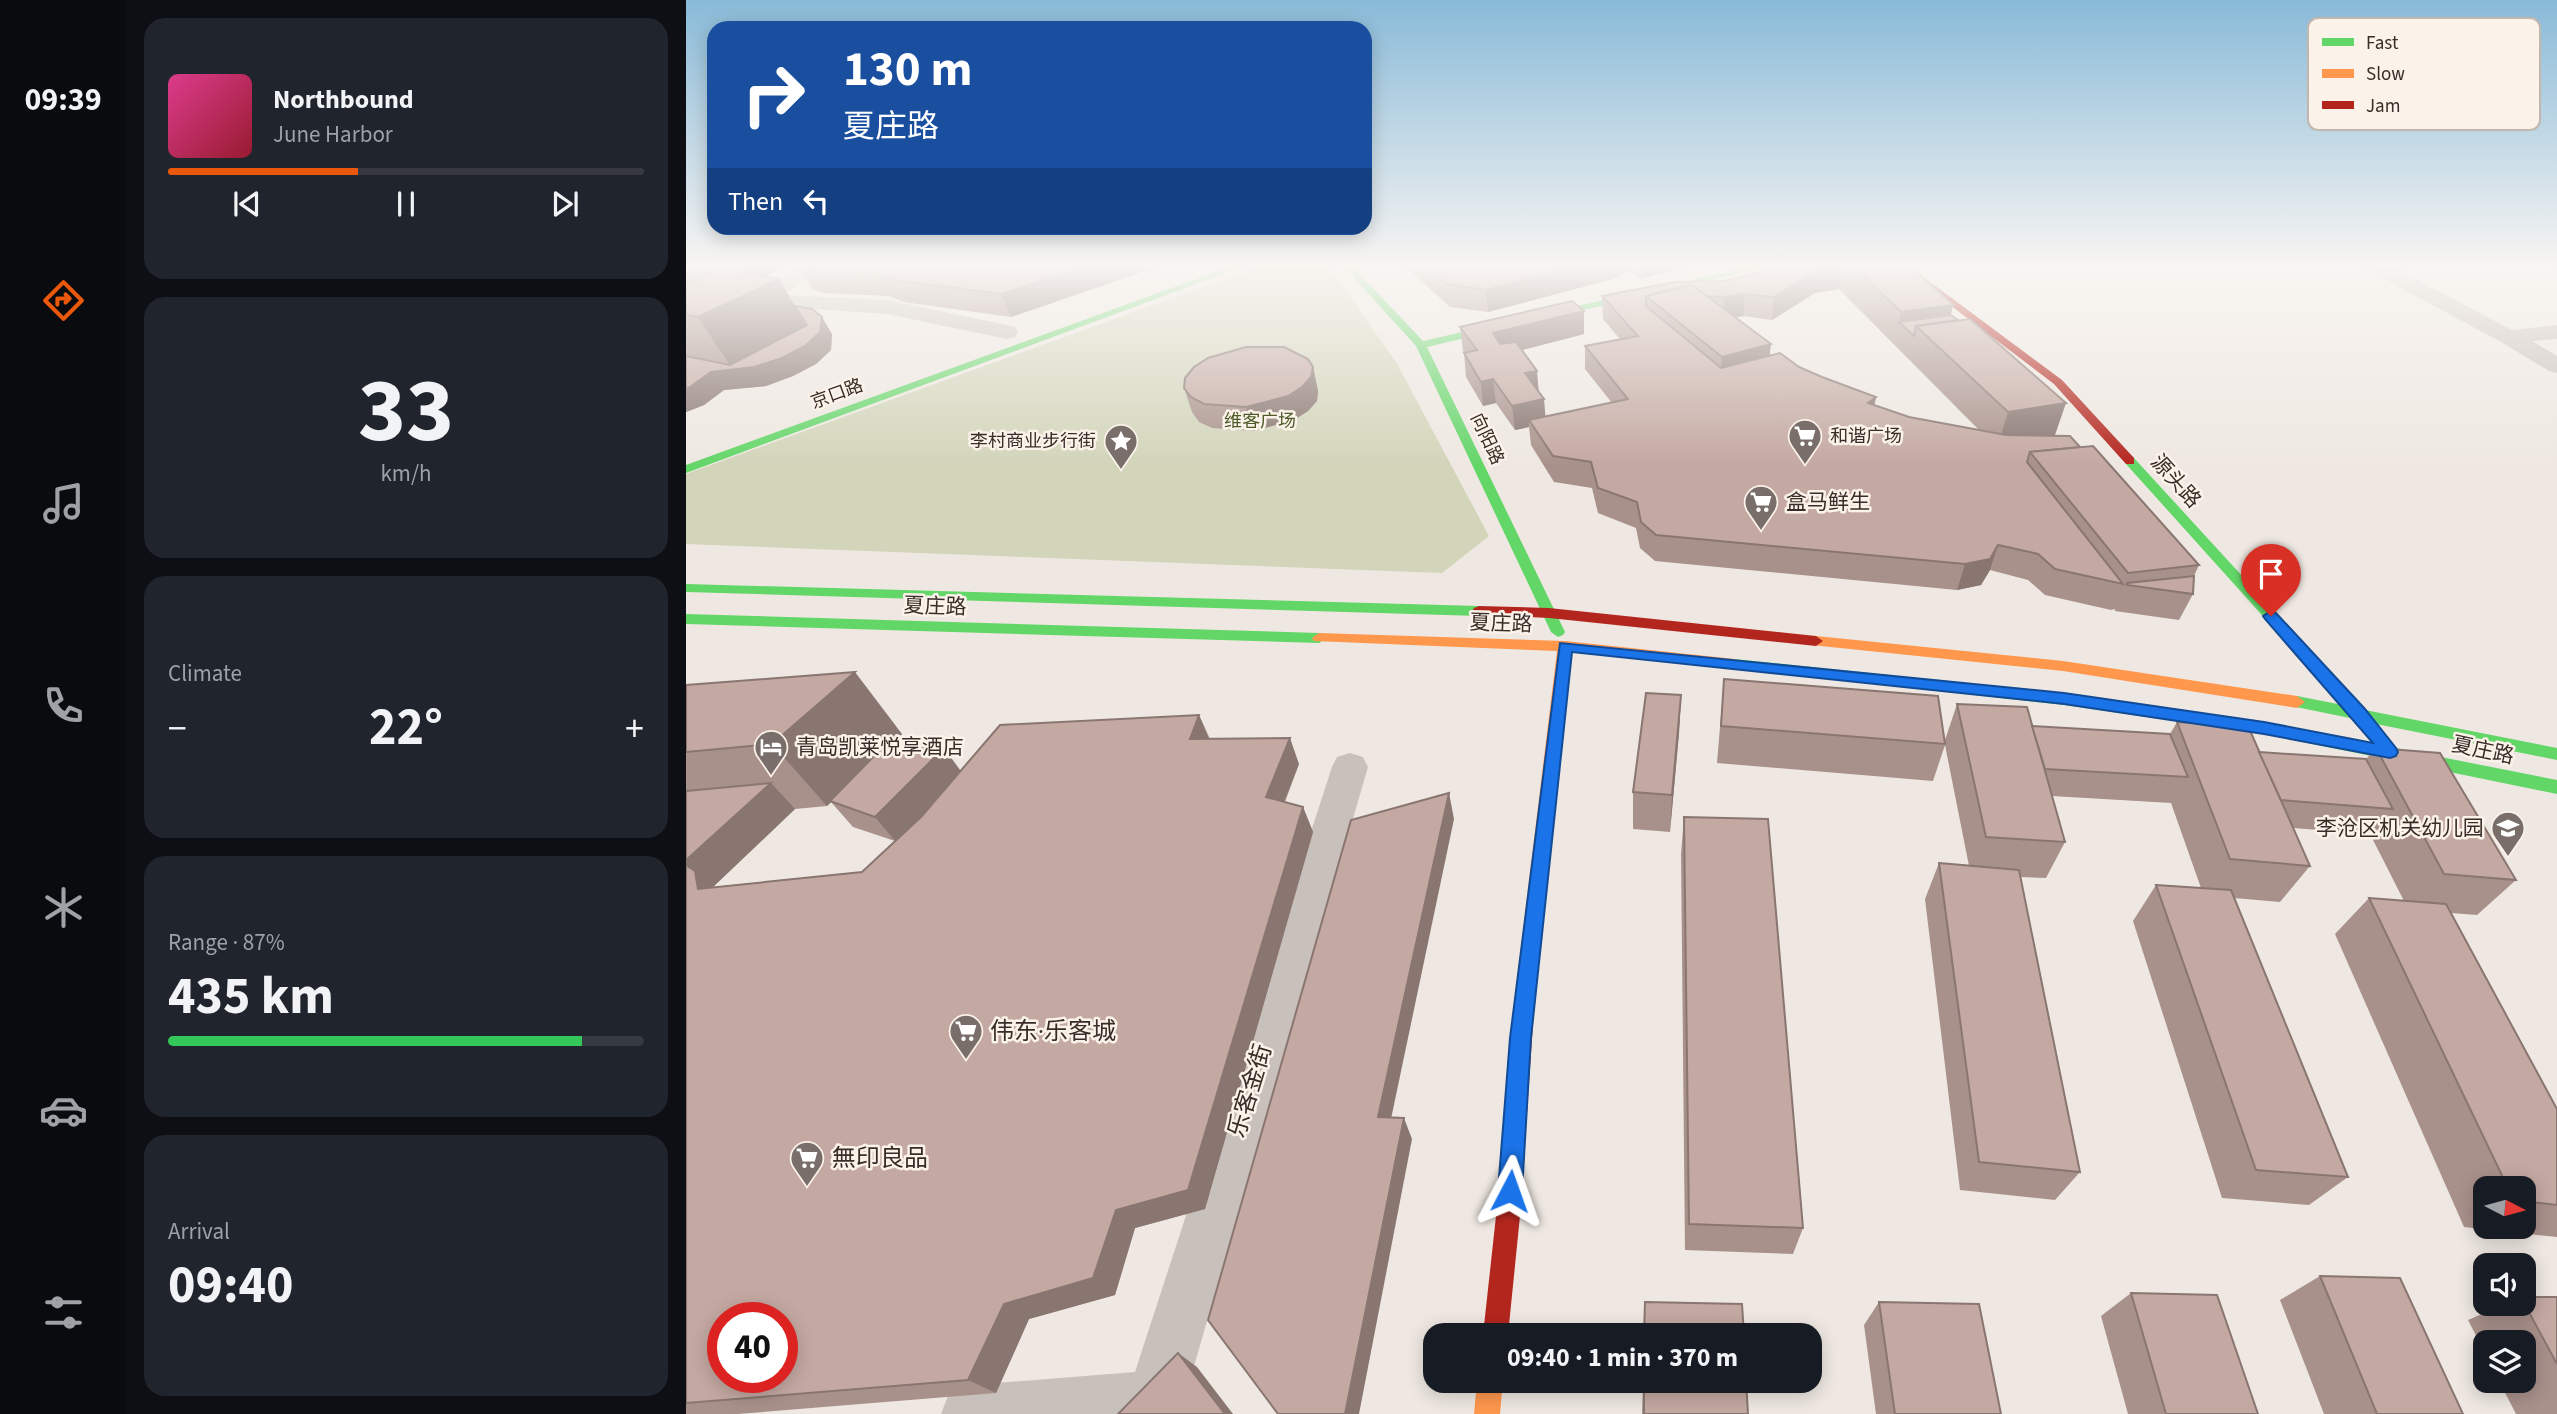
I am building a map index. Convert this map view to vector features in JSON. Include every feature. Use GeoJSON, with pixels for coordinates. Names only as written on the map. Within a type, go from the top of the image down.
{"type":"FeatureCollection","features":[{"type":"Feature","properties":{"kind":"main road"},"geometry":{"type":"LineString","coordinates":[[982,341],[1005,333]]}},
{"type":"Feature","properties":{"kind":"main road","name":"京口路"},"geometry":{"type":"LineString","coordinates":[[686,469],[1058,333]]}},
{"type":"Feature","properties":{"kind":"main road","name":"向阳路"},"geometry":{"type":"LineString","coordinates":[[1410,333],[1421,345],[1565,646]]}},
{"type":"Feature","properties":{"kind":"main road"},"geometry":{"type":"LineString","coordinates":[[1421,345],[1474,333]]}},
{"type":"Feature","properties":{"kind":"main road","name":"源头路"},"geometry":{"type":"LineString","coordinates":[[1992,333],[2058,382],[2359,713],[2390,752]]}},
{"type":"Feature","properties":{"kind":"main road","name":"夏庄路"},"geometry":{"type":"LineString","coordinates":[[686,588],[1549,613],[2063,666],[2273,697],[2557,754]]}},
{"type":"Feature","properties":{"kind":"main road","name":"夏庄路"},"geometry":{"type":"LineString","coordinates":[[686,619],[1565,646],[2064,699],[2264,728],[2557,787]]}},
{"type":"Feature","properties":{"kind":"main road"},"geometry":{"type":"LineString","coordinates":[[1496,1323],[1508,1216],[1520,1038],[1565,646]]}},
{"type":"Feature","properties":{"kind":"main road"},"geometry":{"type":"LineString","coordinates":[[1487,1414],[1489,1393]]}},
{"type":"Feature","properties":{"kind":"street"},"geometry":{"type":"LineString","coordinates":[[2501,333],[2557,366]]}},
{"type":"Feature","properties":{"kind":"street"},"geometry":{"type":"LineString","coordinates":[[2509,337],[2548,333]]}},
{"type":"Feature","properties":{"kind":"street","name":"乐客金街"},"geometry":{"type":"LineString","coordinates":[[1159,1407],[1350,767]]}},
{"type":"Feature","properties":{"kind":"street"},"geometry":{"type":"LineString","coordinates":[[971,1414],[1159,1407]]}},
{"type":"Feature","properties":{"kind":"green space","name":"维客广场"},"geometry":{"type":"Polygon","coordinates":[[[1076,333],[1376,333],[1396,362],[1489,536],[1442,573],[686,544],[686,474],[1076,333]]]}},
{"type":"Feature","properties":{"kind":"building"},"geometry":{"type":"Polygon","coordinates":[[[792,333],[819,333],[805,346],[782,358],[754,367],[711,372],[686,389],[686,356],[730,365],[792,333]]]}},
{"type":"Feature","properties":{"kind":"building"},"geometry":{"type":"Polygon","coordinates":[[[1464,333],[1493,333],[1500,344],[1516,342],[1537,371],[1525,373],[1544,399],[1512,406],[1493,379],[1481,382],[1464,353],[1477,350],[1464,333]]]}},
{"type":"Feature","properties":{"kind":"building","name":"和谐广场"},"geometry":{"type":"Polygon","coordinates":[[[1635,333],[1679,333],[1721,368],[1780,353],[1799,367],[1876,397],[1868,403],[1909,417],[2006,435],[2070,436],[2080,447],[2030,452],[2027,462],[2123,584],[2055,569],[2038,554],[1998,545],[1990,559],[1965,564],[1656,535],[1641,522],[1637,502],[1598,488],[1591,462],[1553,456],[1529,420],[1628,399],[1585,346],[1638,336],[1635,333]]]}},
{"type":"Feature","properties":{"kind":"building"},"geometry":{"type":"Polygon","coordinates":[[[1692,333],[1756,333],[1771,344],[1722,357],[1692,333]]]}},
{"type":"Feature","properties":{"kind":"building"},"geometry":{"type":"Polygon","coordinates":[[[1923,333],[1986,333],[2066,403],[2008,412],[1923,333]]]}},
{"type":"Feature","properties":{"kind":"building"},"geometry":{"type":"Polygon","coordinates":[[[1246,347],[1284,347],[1308,359],[1313,367],[1311,377],[1288,396],[1246,407],[1204,404],[1191,397],[1184,388],[1185,378],[1194,367],[1208,358],[1246,347]]]}},
{"type":"Feature","properties":{"kind":"building"},"geometry":{"type":"Polygon","coordinates":[[[2093,446],[2199,565],[2128,573],[2030,452],[2093,446]]]}},
{"type":"Feature","properties":{"kind":"building"},"geometry":{"type":"Polygon","coordinates":[[[2194,576],[2193,594],[2127,585],[2127,583],[2194,576]]]}},
{"type":"Feature","properties":{"kind":"building"},"geometry":{"type":"Polygon","coordinates":[[[855,672],[772,744],[686,752],[686,685],[855,672]]]}},
{"type":"Feature","properties":{"kind":"building"},"geometry":{"type":"Polygon","coordinates":[[[1724,679],[1938,696],[1945,744],[1721,726],[1724,679]]]}},
{"type":"Feature","properties":{"kind":"building"},"geometry":{"type":"Polygon","coordinates":[[[1646,693],[1681,695],[1672,795],[1633,792],[1646,693]]]}},
{"type":"Feature","properties":{"kind":"building"},"geometry":{"type":"Polygon","coordinates":[[[1957,704],[2027,707],[2065,842],[1986,837],[1957,704]]]}},
{"type":"Feature","properties":{"kind":"building","name":"伟东·乐客城"},"geometry":{"type":"Polygon","coordinates":[[[1199,715],[1190,739],[1290,738],[1266,797],[1303,807],[1188,1190],[1116,1210],[1093,1278],[1004,1304],[968,1380],[686,1403],[686,865],[695,871],[698,889],[862,872],[921,817],[1000,725],[1199,715]]]}},
{"type":"Feature","properties":{"kind":"building"},"geometry":{"type":"Polygon","coordinates":[[[2177,722],[2248,726],[2310,866],[2230,859],[2177,722]]]}},
{"type":"Feature","properties":{"kind":"building"},"geometry":{"type":"Polygon","coordinates":[[[2032,726],[2170,734],[2188,777],[2045,769],[2032,726]]]}},
{"type":"Feature","properties":{"kind":"building"},"geometry":{"type":"Polygon","coordinates":[[[944,748],[875,817],[830,801],[881,749],[944,748]]]}},
{"type":"Feature","properties":{"kind":"building"},"geometry":{"type":"Polygon","coordinates":[[[2376,748],[2440,753],[2516,880],[2444,874],[2376,748]]]}},
{"type":"Feature","properties":{"kind":"building"},"geometry":{"type":"Polygon","coordinates":[[[2259,752],[2366,759],[2393,809],[2281,800],[2259,752]]]}},
{"type":"Feature","properties":{"kind":"building"},"geometry":{"type":"Polygon","coordinates":[[[771,783],[686,860],[686,791],[771,783]]]}},
{"type":"Feature","properties":{"kind":"building"},"geometry":{"type":"Polygon","coordinates":[[[1449,793],[1378,1117],[1404,1118],[1345,1414],[1278,1414],[1208,1320],[1351,820],[1449,793]]]}},
{"type":"Feature","properties":{"kind":"building"},"geometry":{"type":"Polygon","coordinates":[[[1684,817],[1768,819],[1803,1228],[1689,1224],[1684,817]]]}},
{"type":"Feature","properties":{"kind":"building"},"geometry":{"type":"Polygon","coordinates":[[[1939,863],[2019,870],[2080,1172],[1979,1162],[1939,863]]]}},
{"type":"Feature","properties":{"kind":"building"},"geometry":{"type":"Polygon","coordinates":[[[2156,885],[2231,890],[2348,1177],[2256,1170],[2156,885]]]}},
{"type":"Feature","properties":{"kind":"building"},"geometry":{"type":"Polygon","coordinates":[[[2369,898],[2446,904],[2557,1109],[2557,1205],[2536,1202],[2536,1176],[2502,1176],[2369,898]]]}},
{"type":"Feature","properties":{"kind":"building"},"geometry":{"type":"Polygon","coordinates":[[[2320,1276],[2400,1278],[2463,1414],[2377,1414],[2320,1276]]]}},
{"type":"Feature","properties":{"kind":"building"},"geometry":{"type":"Polygon","coordinates":[[[2131,1293],[2217,1295],[2258,1414],[2166,1414],[2131,1293]]]}},
{"type":"Feature","properties":{"kind":"building"},"geometry":{"type":"Polygon","coordinates":[[[2536,1297],[2557,1297],[2557,1364],[2531,1316],[2536,1316],[2536,1297]]]}},
{"type":"Feature","properties":{"kind":"building"},"geometry":{"type":"Polygon","coordinates":[[[1645,1302],[1742,1304],[1743,1323],[1644,1323],[1645,1302]]]}},
{"type":"Feature","properties":{"kind":"building"},"geometry":{"type":"Polygon","coordinates":[[[1879,1302],[1979,1304],[2001,1414],[1895,1414],[1879,1302]]]}},
{"type":"Feature","properties":{"kind":"building"},"geometry":{"type":"Polygon","coordinates":[[[1178,1353],[1225,1414],[1118,1414],[1178,1353]]]}},
{"type":"Feature","properties":{"kind":"building"},"geometry":{"type":"Polygon","coordinates":[[[1644,1393],[1747,1393],[1748,1414],[1644,1414],[1644,1393]]]}},
{"type":"Feature","properties":{"kind":"traffic: fast"},"geometry":{"type":"LineString","coordinates":[[686,469],[1058,333]]}},
{"type":"Feature","properties":{"kind":"traffic: fast"},"geometry":{"type":"LineString","coordinates":[[1410,333],[1421,345],[1558,632]]}},
{"type":"Feature","properties":{"kind":"traffic: fast"},"geometry":{"type":"LineString","coordinates":[[1421,345],[1474,333]]}},
{"type":"Feature","properties":{"kind":"traffic: fast"},"geometry":{"type":"LineString","coordinates":[[2130,461],[2365,720]]}},
{"type":"Feature","properties":{"kind":"traffic: fast"},"geometry":{"type":"LineString","coordinates":[[686,588],[1479,611]]}},
{"type":"Feature","properties":{"kind":"traffic: fast"},"geometry":{"type":"LineString","coordinates":[[686,619],[1319,638]]}},
{"type":"Feature","properties":{"kind":"traffic: fast"},"geometry":{"type":"LineString","coordinates":[[1735,664],[2064,699],[2264,728],[2557,787]]}},
{"type":"Feature","properties":{"kind":"traffic: fast"},"geometry":{"type":"LineString","coordinates":[[2297,702],[2557,754]]}},
{"type":"Feature","properties":{"kind":"traffic: slow"},"geometry":{"type":"LineString","coordinates":[[1319,638],[1565,646],[1735,664]]}},
{"type":"Feature","properties":{"kind":"traffic: slow"},"geometry":{"type":"LineString","coordinates":[[1816,641],[2063,666],[2297,702]]}},
{"type":"Feature","properties":{"kind":"traffic: slow"},"geometry":{"type":"LineString","coordinates":[[1525,995],[1565,646]]}},
{"type":"Feature","properties":{"kind":"traffic: slow"},"geometry":{"type":"LineString","coordinates":[[1487,1414],[1489,1393]]}},
{"type":"Feature","properties":{"kind":"traffic: jam"},"geometry":{"type":"LineString","coordinates":[[1992,333],[2058,382],[2130,461]]}},
{"type":"Feature","properties":{"kind":"traffic: jam"},"geometry":{"type":"LineString","coordinates":[[1479,611],[1549,613],[1816,641]]}},
{"type":"Feature","properties":{"kind":"traffic: jam"},"geometry":{"type":"LineString","coordinates":[[1496,1323],[1508,1216],[1525,995]]}},
{"type":"Feature","properties":{"kind":"place","name":"和谐广场"},"geometry":{"type":"Point","coordinates":[1805,466]}},
{"type":"Feature","properties":{"kind":"place","name":"李村商业步行街"},"geometry":{"type":"Point","coordinates":[1121,471]}},
{"type":"Feature","properties":{"kind":"place","name":"盒马鲜生"},"geometry":{"type":"Point","coordinates":[1761,532]}},
{"type":"Feature","properties":{"kind":"place","name":"青岛凯莱悦享酒店"},"geometry":{"type":"Point","coordinates":[771,777]}},
{"type":"Feature","properties":{"kind":"place","name":"李沧区机关幼儿园"},"geometry":{"type":"Point","coordinates":[2508,858]}},
{"type":"Feature","properties":{"kind":"place","name":"伟东·乐客城"},"geometry":{"type":"Point","coordinates":[966,1061]}},
{"type":"Feature","properties":{"kind":"place","name":"無印良品"},"geometry":{"type":"Point","coordinates":[807,1188]}},
{"type":"Feature","properties":{"kind":"route"},"geometry":{"type":"LineString","coordinates":[[1510,1191],[1520,1038],[1565,646],[2064,699],[2264,728],[2390,752],[2359,713],[2271,616]]}}]}
